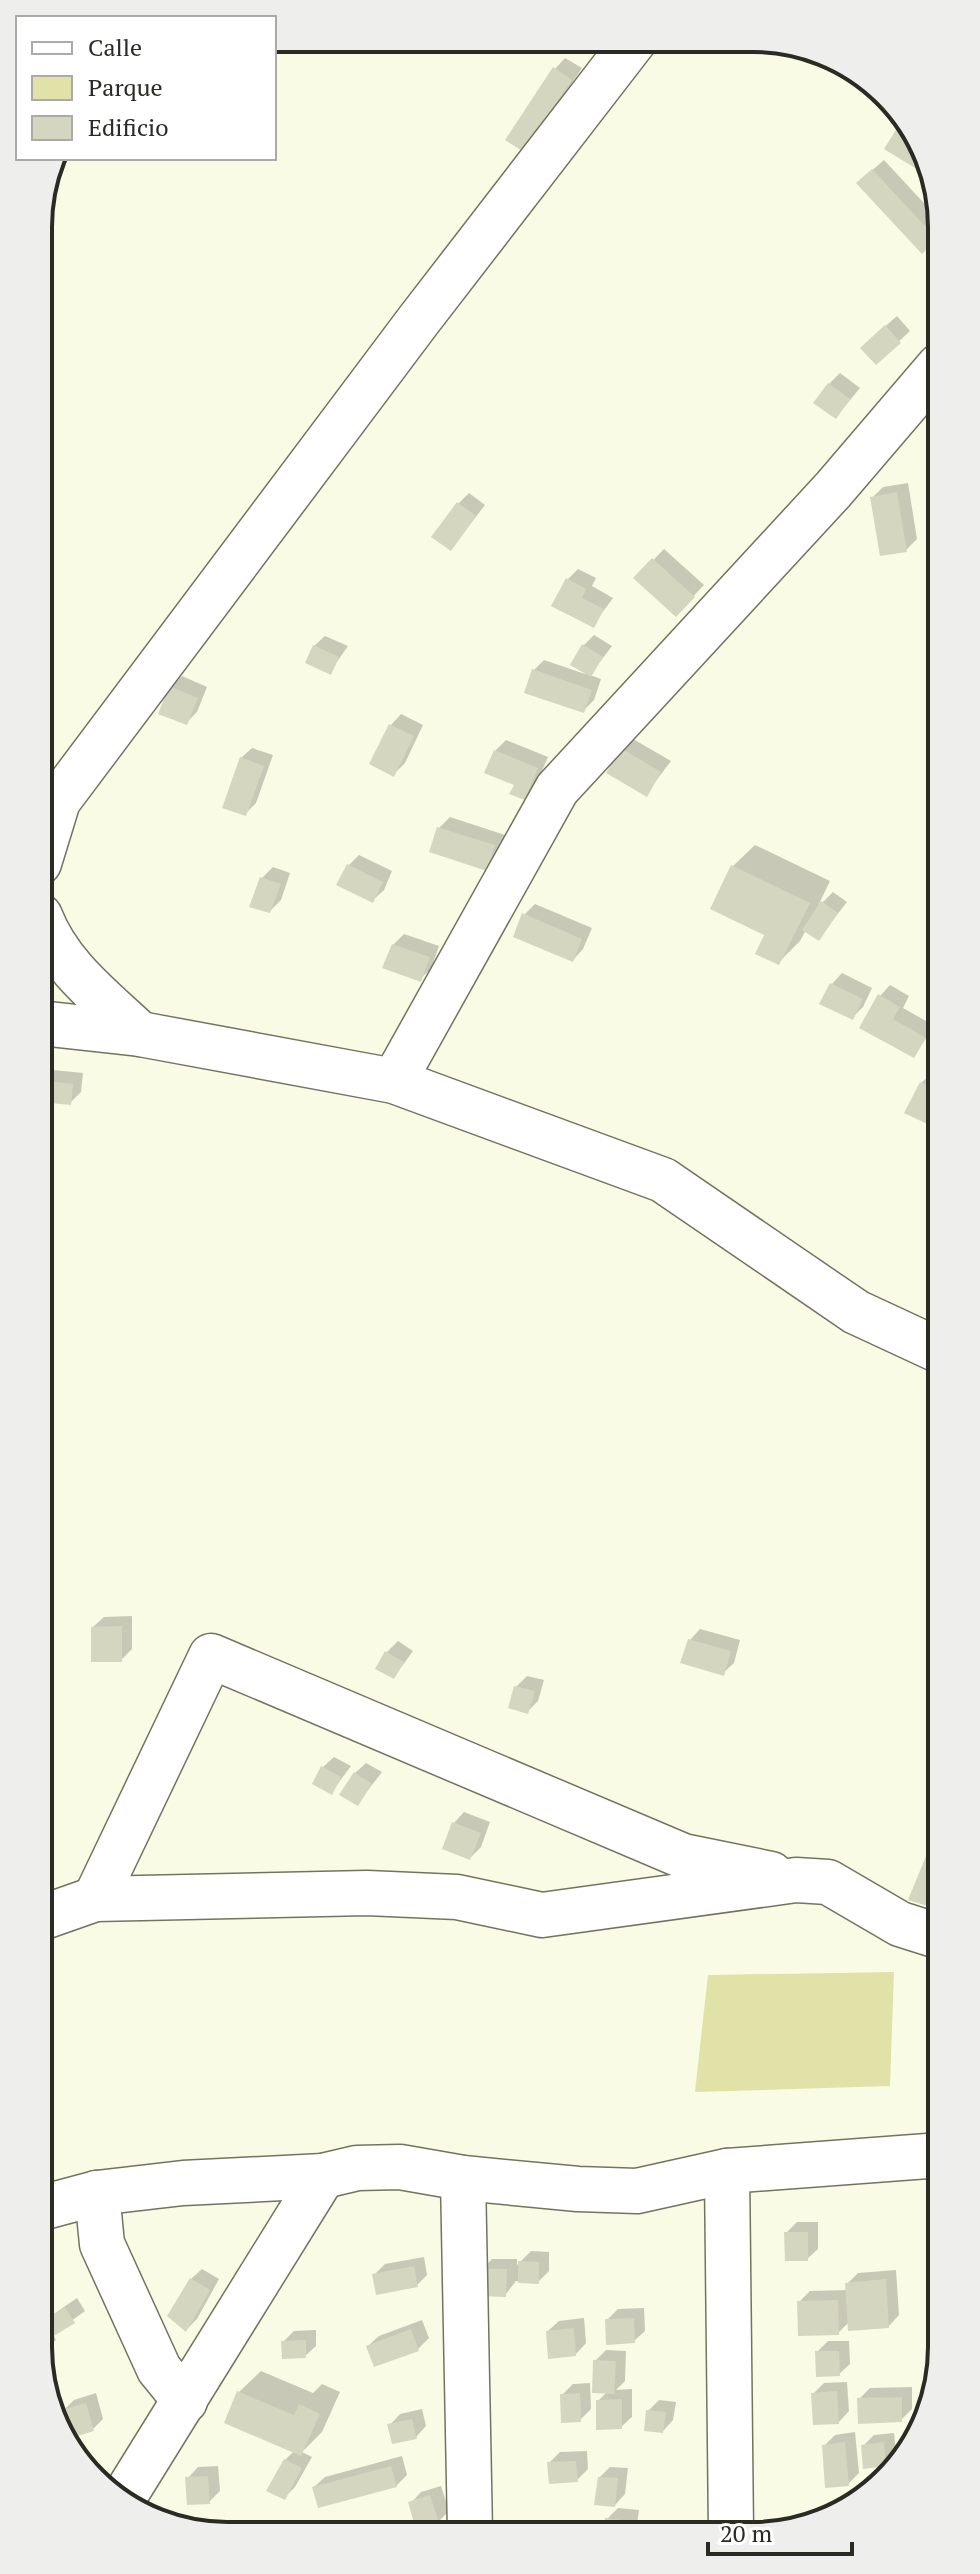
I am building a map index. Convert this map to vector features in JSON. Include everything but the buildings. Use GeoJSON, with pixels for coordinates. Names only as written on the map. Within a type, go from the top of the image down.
{"type":"FeatureCollection","features":[{"type":"Feature","properties":{"kind":"street"},"geometry":{"type":"LineString","coordinates":[[52,821],[58,801],[418,321],[626,52]]}},
{"type":"Feature","properties":{"kind":"street"},"geometry":{"type":"LineString","coordinates":[[394,1081],[557,789],[833,490],[928,379]]}},
{"type":"Feature","properties":{"kind":"street"},"geometry":{"type":"LineString","coordinates":[[52,943],[66,964],[140,1034]]}},
{"type":"Feature","properties":{"kind":"street"},"geometry":{"type":"LineString","coordinates":[[52,1024],[140,1034],[394,1081],[663,1180],[856,1312],[928,1345]]}},
{"type":"Feature","properties":{"kind":"street"},"geometry":{"type":"LineString","coordinates":[[95,1899],[211,1656],[683,1856],[796,1880],[828,1882],[900,1924],[928,1933]]}},
{"type":"Feature","properties":{"kind":"street"},"geometry":{"type":"LineString","coordinates":[[52,1914],[95,1899],[367,1893],[457,1897],[542,1915],[796,1880]]}},
{"type":"Feature","properties":{"kind":"street"},"geometry":{"type":"LineString","coordinates":[[52,2205],[97,2193],[183,2183],[323,2176],[357,2168],[400,2167],[463,2178],[578,2189],[637,2191],[727,2171],[928,2156]]}},
{"type":"Feature","properties":{"kind":"street"},"geometry":{"type":"LineString","coordinates":[[727,2171],[731,2522]]}},
{"type":"Feature","properties":{"kind":"street"},"geometry":{"type":"LineString","coordinates":[[128,2491],[323,2176]]}},
{"type":"Feature","properties":{"kind":"street"},"geometry":{"type":"LineString","coordinates":[[463,2178],[470,2522]]}},
{"type":"Feature","properties":{"kind":"street"},"geometry":{"type":"LineString","coordinates":[[97,2193],[102,2244],[159,2369],[185,2401]]}},
{"type":"Feature","properties":{"kind":"green space"},"geometry":{"type":"Polygon","coordinates":[[[894,1972],[890,2086],[695,2092],[708,1975],[894,1972]]]}}]}
